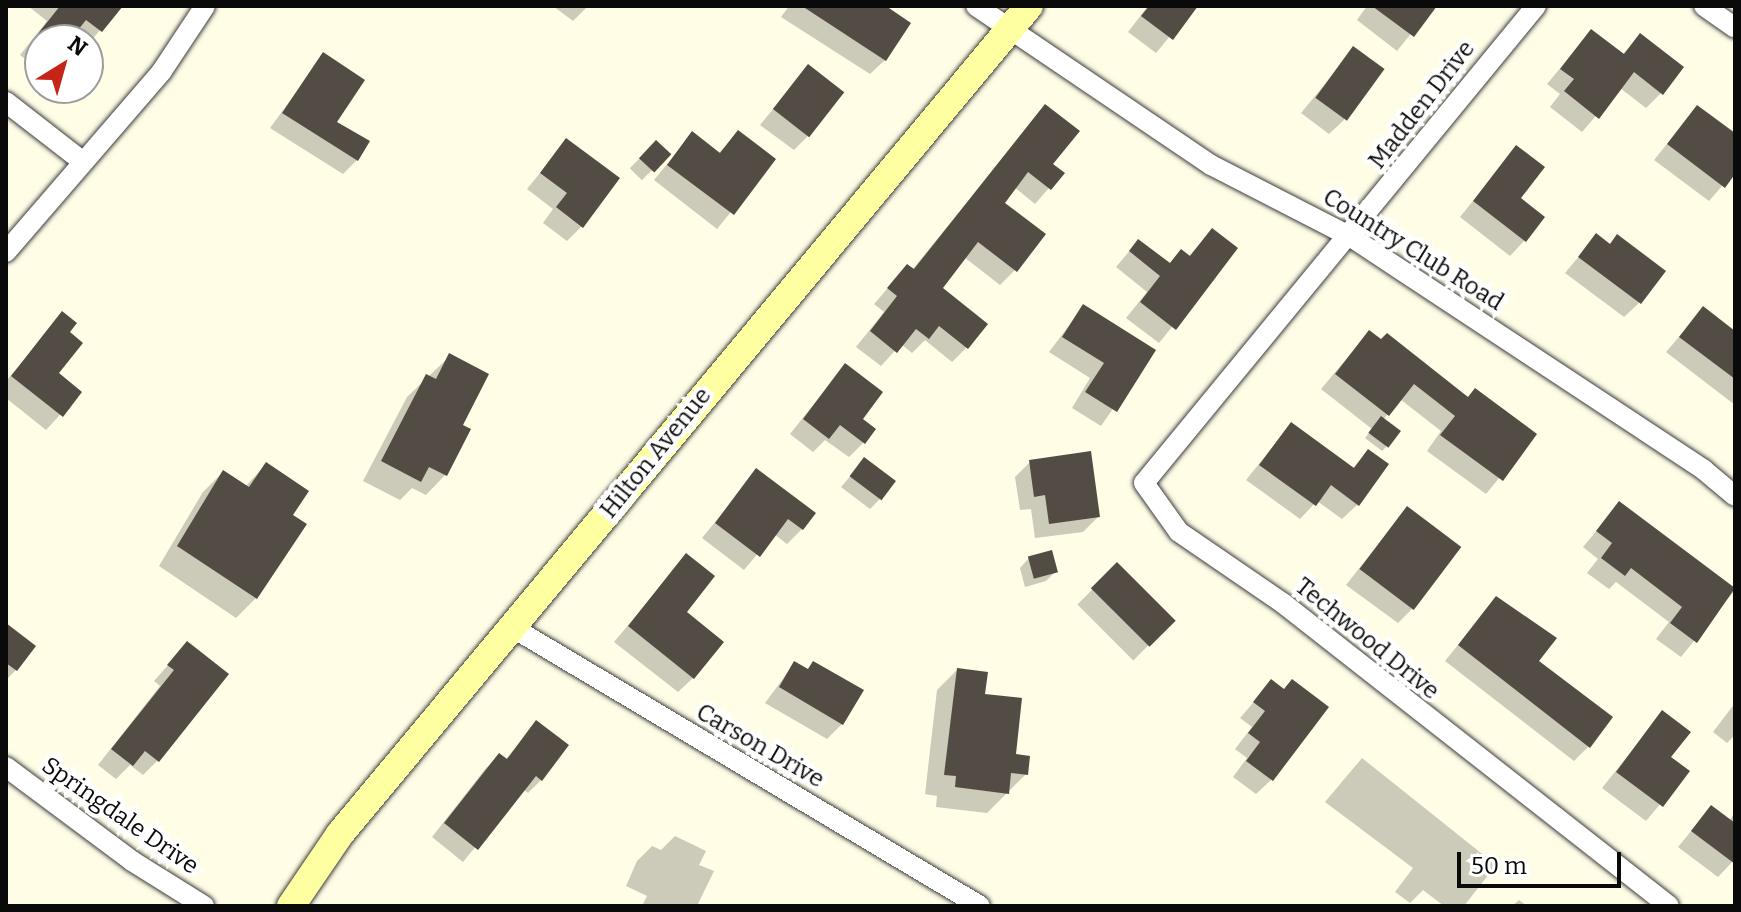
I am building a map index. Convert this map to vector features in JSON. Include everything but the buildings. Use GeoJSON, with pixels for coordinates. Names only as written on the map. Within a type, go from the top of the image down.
{"type":"FeatureCollection","features":[{"type":"Feature","properties":{"kind":"street"},"geometry":{"type":"LineString","coordinates":[[6,252],[162,71],[205,6]]}},
{"type":"Feature","properties":{"kind":"street","name":"Country Club Road"},"geometry":{"type":"LineString","coordinates":[[976,6],[1020,17],[1211,165],[1351,237],[1692,462],[1735,496]]}},
{"type":"Feature","properties":{"kind":"street","name":"Madden Drive"},"geometry":{"type":"LineString","coordinates":[[1227,385],[1351,237],[1536,6]]}},
{"type":"Feature","properties":{"kind":"street"},"geometry":{"type":"LineString","coordinates":[[1704,6],[1735,28]]}},
{"type":"Feature","properties":{"kind":"street","name":"Hilton Avenue"},"geometry":{"type":"LineString","coordinates":[[291,906],[340,834],[515,629],[755,329],[1020,17]]}},
{"type":"Feature","properties":{"kind":"street"},"geometry":{"type":"LineString","coordinates":[[6,102],[82,161]]}},
{"type":"Feature","properties":{"kind":"street","name":"Techwood Drive"},"geometry":{"type":"LineString","coordinates":[[1227,385],[1144,483],[1179,532],[1284,604],[1669,906]]}},
{"type":"Feature","properties":{"kind":"street","name":"Carson Drive"},"geometry":{"type":"LineString","coordinates":[[515,629],[980,906]]}},
{"type":"Feature","properties":{"kind":"street","name":"Springdale Drive"},"geometry":{"type":"LineString","coordinates":[[6,767],[132,861],[204,906]]}}]}
